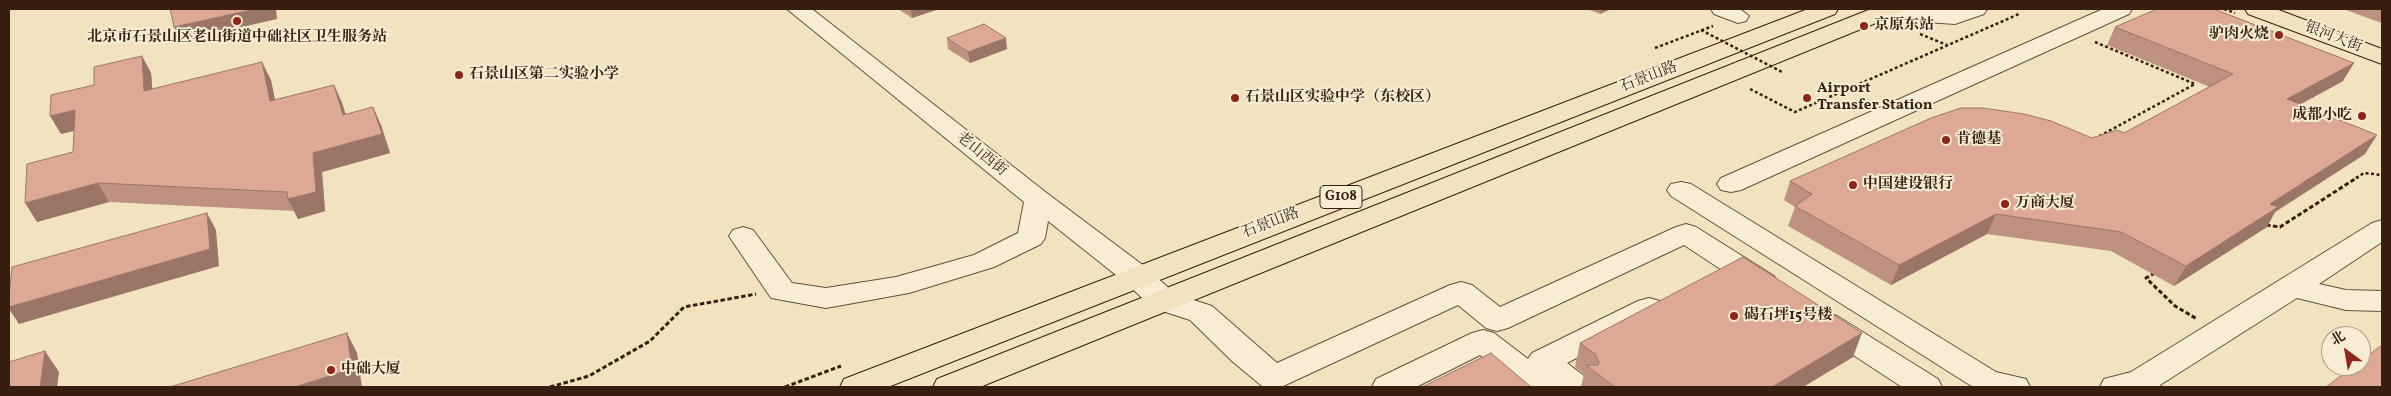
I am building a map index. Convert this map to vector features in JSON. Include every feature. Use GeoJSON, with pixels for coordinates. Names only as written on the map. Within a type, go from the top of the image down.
{"type":"FeatureCollection","features":[{"type":"Feature","properties":{"kind":"main road","name":"石景山路"},"geometry":{"type":"LineString","coordinates":[[856,387],[1137,276],[1827,9]]}},
{"type":"Feature","properties":{"kind":"main road","name":"银河大街"},"geometry":{"type":"LineString","coordinates":[[2256,9],[2382,57]]}},
{"type":"Feature","properties":{"kind":"main road","name":"银河大街"},"geometry":{"type":"LineString","coordinates":[[2287,9],[2382,44]]}},
{"type":"Feature","properties":{"kind":"main road","name":"石景山路"},"geometry":{"type":"LineString","coordinates":[[949,387],[1886,10]]}},
{"type":"Feature","properties":{"kind":"street","name":"老山西街"},"geometry":{"type":"LineString","coordinates":[[798,9],[1038,200],[1137,276],[1164,301]]}},
{"type":"Feature","properties":{"kind":"street"},"geometry":{"type":"LineString","coordinates":[[1886,10],[1955,17],[1976,9]]}},
{"type":"Feature","properties":{"kind":"street"},"geometry":{"type":"LineString","coordinates":[[1731,184],[2121,9]]}},
{"type":"Feature","properties":{"kind":"street"},"geometry":{"type":"LineString","coordinates":[[1681,190],[1987,381],[2014,387]]}},
{"type":"Feature","properties":{"kind":"street"},"geometry":{"type":"LineString","coordinates":[[742,236],[782,290],[826,298],[898,286],[984,261],[1031,238],[1038,200]]}},
{"type":"Feature","properties":{"kind":"street"},"geometry":{"type":"LineString","coordinates":[[1164,301],[1201,313],[1244,354],[1274,378],[1461,292],[1497,321],[1686,233],[1722,271],[1793,302],[1926,387]]}},
{"type":"Feature","properties":{"kind":"street"},"geometry":{"type":"LineString","coordinates":[[2134,386],[2379,235]]}},
{"type":"Feature","properties":{"kind":"street"},"geometry":{"type":"LineString","coordinates":[[2293,287],[2346,300],[2382,301]]}},
{"type":"Feature","properties":{"kind":"street"},"geometry":{"type":"LineString","coordinates":[[1576,387],[1543,361],[1674,295]]}},
{"type":"Feature","properties":{"kind":"street"},"geometry":{"type":"LineString","coordinates":[[1388,387],[1483,341],[1542,387]]}},
{"type":"Feature","properties":{"kind":"path"},"geometry":{"type":"LineString","coordinates":[[1750,89],[1795,112],[2019,14]]}},
{"type":"Feature","properties":{"kind":"path"},"geometry":{"type":"LineString","coordinates":[[1655,48],[1701,30],[1784,73]]}},
{"type":"Feature","properties":{"kind":"path"},"geometry":{"type":"LineString","coordinates":[[2092,140],[2195,84],[2093,41]]}},
{"type":"Feature","properties":{"kind":"path"},"geometry":{"type":"LineString","coordinates":[[1817,102],[1851,110]]}},
{"type":"Feature","properties":{"kind":"path"},"geometry":{"type":"LineString","coordinates":[[2264,224],[2280,227],[2364,173],[2382,175]]}},
{"type":"Feature","properties":{"kind":"path"},"geometry":{"type":"LineString","coordinates":[[2162,268],[2146,278],[2175,306],[2219,332]]}},
{"type":"Feature","properties":{"kind":"path"},"geometry":{"type":"LineString","coordinates":[[550,387],[589,376],[650,341],[684,307],[782,290]]}},
{"type":"Feature","properties":{"kind":"building"},"geometry":{"type":"Polygon","coordinates":[[[170,9],[255,9],[174,27],[170,9]]]}},
{"type":"Feature","properties":{"kind":"building"},"geometry":{"type":"Polygon","coordinates":[[[2157,9],[2214,9],[2354,63],[2287,99],[2377,135],[2270,204],[2278,207],[2186,266],[2121,232],[1996,214],[1899,265],[1795,206],[1812,194],[1790,181],[1931,118],[1961,108],[1983,108],[2024,114],[2051,121],[2092,138],[2117,130],[2124,133],[2233,74],[2115,27],[2157,9]]]}},
{"type":"Feature","properties":{"kind":"building"},"geometry":{"type":"Polygon","coordinates":[[[984,24],[1006,38],[968,52],[947,38],[984,24]]]}},
{"type":"Feature","properties":{"kind":"building"},"geometry":{"type":"Polygon","coordinates":[[[142,56],[144,91],[262,62],[270,101],[334,85],[343,115],[373,107],[382,134],[313,153],[316,192],[288,199],[287,192],[98,183],[25,203],[27,164],[73,152],[75,110],[50,116],[51,95],[94,85],[94,67],[142,56]]]}},
{"type":"Feature","properties":{"kind":"building"},"geometry":{"type":"Polygon","coordinates":[[[207,213],[210,249],[9,307],[12,267],[207,213]]]}},
{"type":"Feature","properties":{"kind":"building","name":"碣石坪15号楼"},"geometry":{"type":"Polygon","coordinates":[[[1743,257],[1862,333],[1772,387],[1615,387],[1586,365],[1598,365],[1599,362],[1595,354],[1580,343],[1743,257]]]}},
{"type":"Feature","properties":{"kind":"building"},"geometry":{"type":"Polygon","coordinates":[[[347,333],[352,369],[295,387],[170,387],[347,333]]]}},
{"type":"Feature","properties":{"kind":"building"},"geometry":{"type":"Polygon","coordinates":[[[2382,345],[2382,387],[2326,387],[2341,376],[2371,376],[2371,353],[2382,345]]]}},
{"type":"Feature","properties":{"kind":"building"},"geometry":{"type":"Polygon","coordinates":[[[45,351],[40,387],[9,387],[9,362],[45,351]]]}},
{"type":"Feature","properties":{"kind":"building"},"geometry":{"type":"Polygon","coordinates":[[[1491,353],[1531,387],[1422,387],[1491,353]]]}},
{"type":"Feature","properties":{"kind":"place","name":"北京市石景山区老山街道中础社区卫生服务站"},"geometry":{"type":"Point","coordinates":[237,21]}},
{"type":"Feature","properties":{"kind":"place","name":"京原东站"},"geometry":{"type":"Point","coordinates":[1864,26]}},
{"type":"Feature","properties":{"kind":"place","name":"驴肉火烧"},"geometry":{"type":"Point","coordinates":[2279,35]}},
{"type":"Feature","properties":{"kind":"place","name":"石景山区第二实验小学"},"geometry":{"type":"Point","coordinates":[459,75]}},
{"type":"Feature","properties":{"kind":"place","name":"石景山区实验中学（东校区）"},"geometry":{"type":"Point","coordinates":[1235,98]}},
{"type":"Feature","properties":{"kind":"place","name":"Airport Transfer Station"},"geometry":{"type":"Point","coordinates":[1807,98]}},
{"type":"Feature","properties":{"kind":"place","name":"成都小吃"},"geometry":{"type":"Point","coordinates":[2362,116]}},
{"type":"Feature","properties":{"kind":"place","name":"肯德基"},"geometry":{"type":"Point","coordinates":[1946,140]}},
{"type":"Feature","properties":{"kind":"place","name":"中国建设银行"},"geometry":{"type":"Point","coordinates":[1853,185]}},
{"type":"Feature","properties":{"kind":"place","name":"万商大厦"},"geometry":{"type":"Point","coordinates":[2005,204]}},
{"type":"Feature","properties":{"kind":"place","name":"碣石坪15号楼"},"geometry":{"type":"Point","coordinates":[1734,316]}},
{"type":"Feature","properties":{"kind":"place","name":"中础大厦"},"geometry":{"type":"Point","coordinates":[331,370]}}]}
